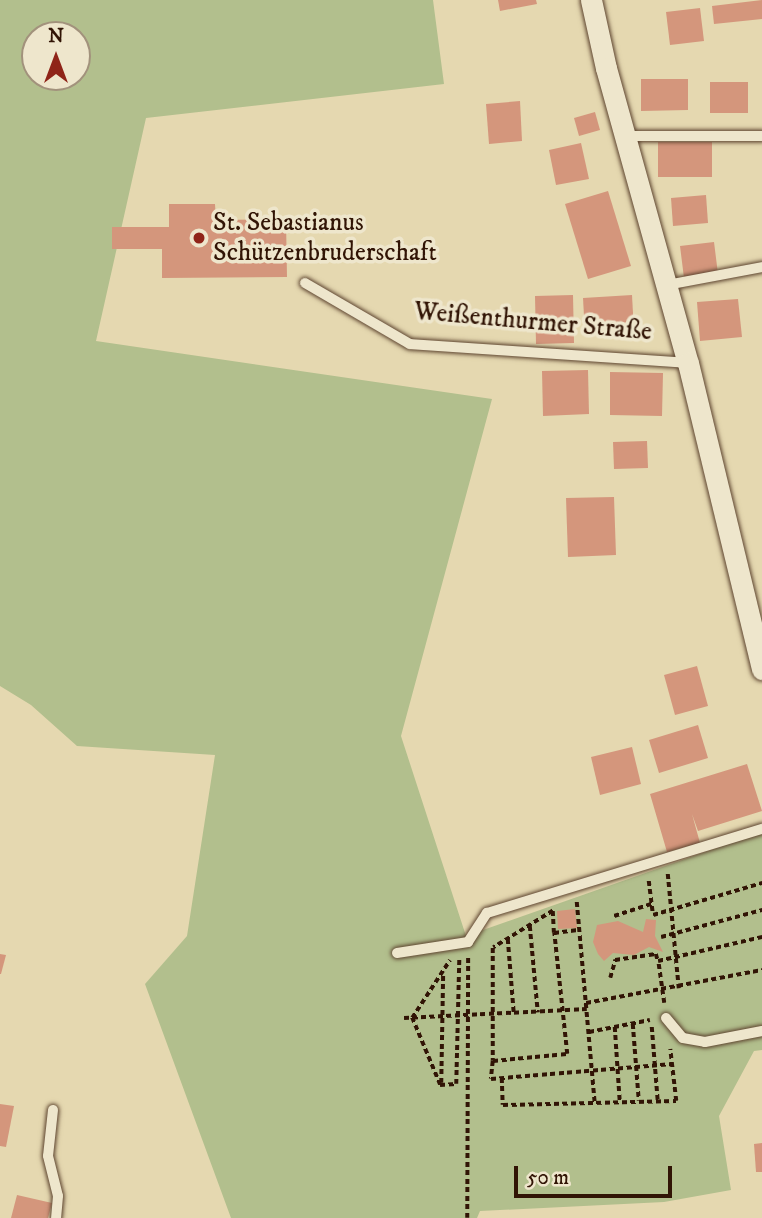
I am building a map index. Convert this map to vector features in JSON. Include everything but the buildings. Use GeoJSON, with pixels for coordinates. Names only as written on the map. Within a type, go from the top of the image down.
{"type":"FeatureCollection","features":[{"type":"Feature","properties":{"kind":"street","name":"Weißenthurmer Straße"},"geometry":{"type":"LineString","coordinates":[[592,0],[625,136],[688,363],[762,669]]}},
{"type":"Feature","properties":{"kind":"lane"},"geometry":{"type":"LineString","coordinates":[[625,136],[762,136]]}},
{"type":"Feature","properties":{"kind":"lane"},"geometry":{"type":"LineString","coordinates":[[667,285],[762,267]]}},
{"type":"Feature","properties":{"kind":"lane","name":"Weißenthurmer Straße"},"geometry":{"type":"LineString","coordinates":[[305,283],[410,344],[688,363]]}},
{"type":"Feature","properties":{"kind":"lane"},"geometry":{"type":"LineString","coordinates":[[397,953],[465,943],[486,913],[762,829]]}},
{"type":"Feature","properties":{"kind":"lane"},"geometry":{"type":"LineString","coordinates":[[666,1017],[683,1038],[705,1042],[762,1031]]}},
{"type":"Feature","properties":{"kind":"lane"},"geometry":{"type":"LineString","coordinates":[[54,1110],[48,1156],[58,1196],[56,1218]]}},
{"type":"Feature","properties":{"kind":"path"},"geometry":{"type":"LineString","coordinates":[[668,874],[679,988]]}},
{"type":"Feature","properties":{"kind":"path"},"geometry":{"type":"LineString","coordinates":[[649,881],[653,915],[762,883]]}},
{"type":"Feature","properties":{"kind":"path"},"geometry":{"type":"LineString","coordinates":[[576,886],[595,1102]]}},
{"type":"Feature","properties":{"kind":"path"},"geometry":{"type":"LineString","coordinates":[[494,1061],[567,1054],[553,907],[577,904]]}},
{"type":"Feature","properties":{"kind":"path"},"geometry":{"type":"LineString","coordinates":[[614,916],[652,904]]}},
{"type":"Feature","properties":{"kind":"path"},"geometry":{"type":"LineString","coordinates":[[661,937],[762,910]]}},
{"type":"Feature","properties":{"kind":"path"},"geometry":{"type":"LineString","coordinates":[[553,911],[494,948],[494,1061],[491,1079],[672,1064]]}},
{"type":"Feature","properties":{"kind":"path"},"geometry":{"type":"LineString","coordinates":[[530,926],[538,1013]]}},
{"type":"Feature","properties":{"kind":"path"},"geometry":{"type":"LineString","coordinates":[[554,933],[580,930]]}},
{"type":"Feature","properties":{"kind":"path"},"geometry":{"type":"LineString","coordinates":[[658,961],[762,937]]}},
{"type":"Feature","properties":{"kind":"path"},"geometry":{"type":"LineString","coordinates":[[508,939],[514,1014]]}},
{"type":"Feature","properties":{"kind":"path"},"geometry":{"type":"LineString","coordinates":[[412,1017],[443,970],[465,943]]}},
{"type":"Feature","properties":{"kind":"path"},"geometry":{"type":"LineString","coordinates":[[440,1085],[456,1084],[456,1017],[465,943]]}},
{"type":"Feature","properties":{"kind":"path"},"geometry":{"type":"LineString","coordinates":[[465,943],[467,1218]]}},
{"type":"Feature","properties":{"kind":"path"},"geometry":{"type":"LineString","coordinates":[[502,1078],[503,1105],[676,1101],[656,954],[615,960],[610,978]]}},
{"type":"Feature","properties":{"kind":"path"},"geometry":{"type":"LineString","coordinates":[[440,1085],[443,970]]}},
{"type":"Feature","properties":{"kind":"path"},"geometry":{"type":"LineString","coordinates":[[586,1003],[663,992],[762,971]]}},
{"type":"Feature","properties":{"kind":"path"},"geometry":{"type":"LineString","coordinates":[[404,1017],[467,1017],[587,1009]]}},
{"type":"Feature","properties":{"kind":"path"},"geometry":{"type":"LineString","coordinates":[[412,1017],[440,1085]]}},
{"type":"Feature","properties":{"kind":"path"},"geometry":{"type":"LineString","coordinates":[[589,1032],[666,1017]]}},
{"type":"Feature","properties":{"kind":"path"},"geometry":{"type":"LineString","coordinates":[[651,1020],[658,1101]]}},
{"type":"Feature","properties":{"kind":"path"},"geometry":{"type":"LineString","coordinates":[[633,1024],[639,1101]]}},
{"type":"Feature","properties":{"kind":"path"},"geometry":{"type":"LineString","coordinates":[[615,1027],[620,1102]]}},
{"type":"Feature","properties":{"kind":"green space"},"geometry":{"type":"Polygon","coordinates":[[[0,0],[433,0],[444,84],[146,118],[96,341],[492,399],[401,736],[466,936],[762,832],[762,1050],[754,1051],[719,1116],[731,1190],[664,1202],[480,1211],[477,1218],[231,1218],[145,984],[187,936],[215,755],[77,746],[31,705],[0,686],[0,0]]]}},
{"type":"Feature","properties":{"kind":"place","name":"St. Sebastianus Schützenbruderschaft"},"geometry":{"type":"Point","coordinates":[199,238]}}]}
